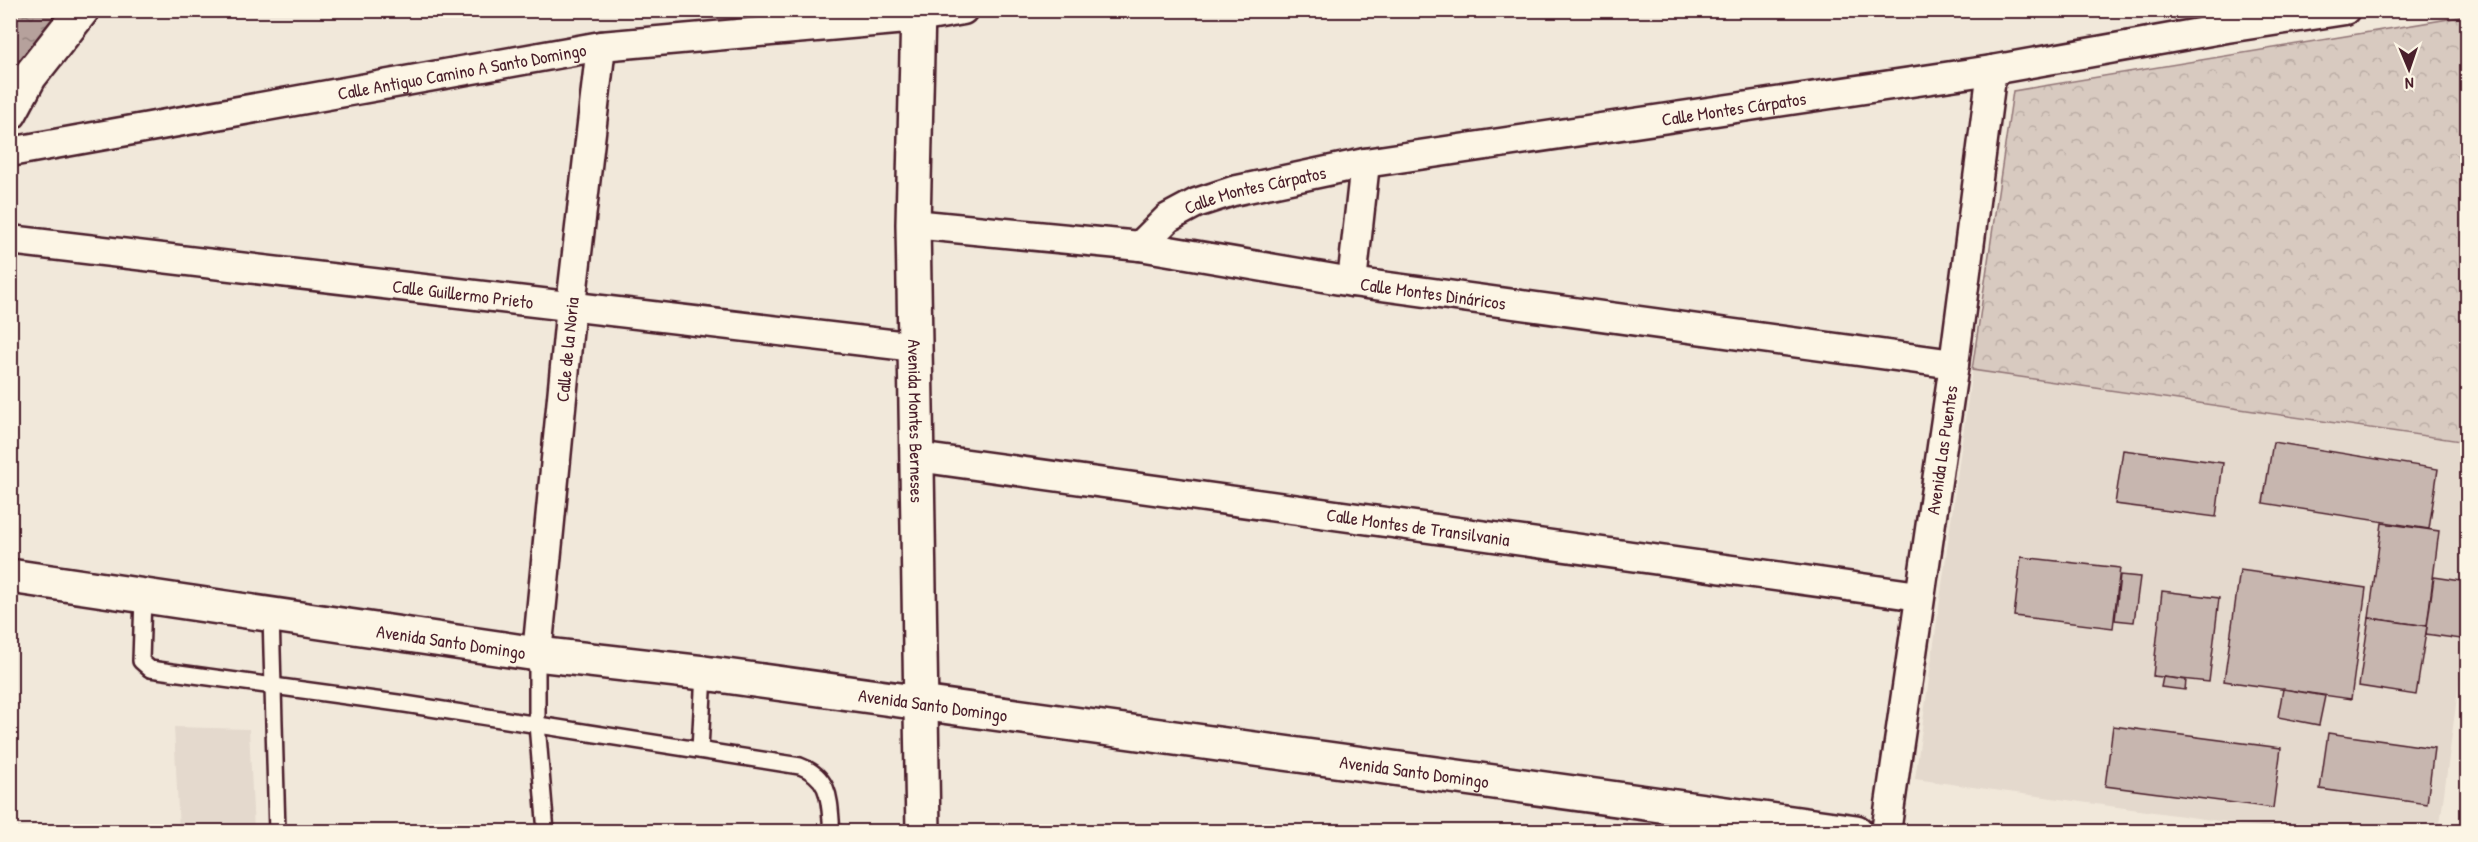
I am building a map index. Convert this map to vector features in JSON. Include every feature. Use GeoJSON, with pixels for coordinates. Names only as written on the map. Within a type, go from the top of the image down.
{"type":"FeatureCollection","features":[{"type":"Feature","properties":{"kind":"main road"},"geometry":{"type":"LineString","coordinates":[[10,113],[30,76],[82,10]]}},
{"type":"Feature","properties":{"kind":"main road","name":"Avenida Montes Berneses"},"geometry":{"type":"LineString","coordinates":[[922,13],[913,224],[923,831]]}},
{"type":"Feature","properties":{"kind":"main road","name":"Avenida Santo Domingo"},"geometry":{"type":"LineString","coordinates":[[10,576],[537,654],[704,673],[1856,831]]}},
{"type":"Feature","properties":{"kind":"street","name":"Calle Antiguo Camino A Santo Domingo"},"geometry":{"type":"LineString","coordinates":[[10,152],[601,46],[963,10]]}},
{"type":"Feature","properties":{"kind":"street","name":"Calle Montes Cárpatos"},"geometry":{"type":"LineString","coordinates":[[1140,246],[1168,218],[1197,203],[1233,190],[1365,163],[1992,70],[2225,19],[2345,10]]}},
{"type":"Feature","properties":{"kind":"street","name":"Calle de la Noria"},"geometry":{"type":"LineString","coordinates":[[537,654],[571,305],[601,46]]}},
{"type":"Feature","properties":{"kind":"street","name":"Avenida Las Puentes"},"geometry":{"type":"LineString","coordinates":[[1886,831],[1954,364],[1992,70]]}},
{"type":"Feature","properties":{"kind":"street"},"geometry":{"type":"LineString","coordinates":[[1352,282],[1365,163]]}},
{"type":"Feature","properties":{"kind":"street","name":"Calle Montes Dináricos"},"geometry":{"type":"LineString","coordinates":[[913,224],[1140,246],[1352,282],[1954,364]]}},
{"type":"Feature","properties":{"kind":"street","name":"Calle Guillermo Prieto"},"geometry":{"type":"LineString","coordinates":[[10,240],[915,347]]}},
{"type":"Feature","properties":{"kind":"street","name":"Calle Montes de Transilvania"},"geometry":{"type":"LineString","coordinates":[[917,457],[1919,596]]}},
{"type":"Feature","properties":{"kind":"lane"},"geometry":{"type":"LineString","coordinates":[[143,596],[141,654],[144,666],[156,672],[405,704],[770,761],[809,770],[821,780],[828,790],[832,831]]}},
{"type":"Feature","properties":{"kind":"lane"},"geometry":{"type":"LineString","coordinates":[[271,615],[277,831]]}},
{"type":"Feature","properties":{"kind":"lane"},"geometry":{"type":"LineString","coordinates":[[537,654],[537,724],[546,831]]}},
{"type":"Feature","properties":{"kind":"lane"},"geometry":{"type":"LineString","coordinates":[[700,750],[704,673]]}},
{"type":"Feature","properties":{"kind":"shaded area"},"geometry":{"type":"Polygon","coordinates":[[[1972,370],[2467,442],[2467,623],[2439,831],[2291,831],[1915,779],[1972,370]]]}},
{"type":"Feature","properties":{"kind":"shaded area"},"geometry":{"type":"Polygon","coordinates":[[[174,727],[249,729],[254,831],[179,831],[174,727]]]}},
{"type":"Feature","properties":{"kind":"green space"},"geometry":{"type":"Polygon","coordinates":[[[2467,16],[2467,442],[1972,370],[2013,91],[2467,16]]]}},
{"type":"Feature","properties":{"kind":"water"},"geometry":{"type":"Polygon","coordinates":[[[11,11],[82,11],[11,115],[11,11]]]}},
{"type":"Feature","properties":{"kind":"building"},"geometry":{"type":"Polygon","coordinates":[[[2273,442],[2438,469],[2429,529],[2263,503],[2273,442]]]}},
{"type":"Feature","properties":{"kind":"building"},"geometry":{"type":"Polygon","coordinates":[[[2123,450],[2223,463],[2216,517],[2115,504],[2123,450]]]}},
{"type":"Feature","properties":{"kind":"building"},"geometry":{"type":"Polygon","coordinates":[[[2382,523],[2439,531],[2427,626],[2369,618],[2382,523]]]}},
{"type":"Feature","properties":{"kind":"building"},"geometry":{"type":"Polygon","coordinates":[[[2021,557],[2120,568],[2113,628],[2014,616],[2021,557]]]}},
{"type":"Feature","properties":{"kind":"building"},"geometry":{"type":"Polygon","coordinates":[[[2240,570],[2366,588],[2351,699],[2224,681],[2240,570]]]}},
{"type":"Feature","properties":{"kind":"building"},"geometry":{"type":"Polygon","coordinates":[[[2120,575],[2140,577],[2134,622],[2115,620],[2120,575]]]}},
{"type":"Feature","properties":{"kind":"building"},"geometry":{"type":"Polygon","coordinates":[[[2434,577],[2468,582],[2468,640],[2426,634],[2434,577]]]}},
{"type":"Feature","properties":{"kind":"building"},"geometry":{"type":"Polygon","coordinates":[[[2162,591],[2219,598],[2209,682],[2153,676],[2162,591]]]}},
{"type":"Feature","properties":{"kind":"building"},"geometry":{"type":"Polygon","coordinates":[[[2369,618],[2427,626],[2416,695],[2359,686],[2369,618]]]}},
{"type":"Feature","properties":{"kind":"building"},"geometry":{"type":"Polygon","coordinates":[[[2163,677],[2186,680],[2185,690],[2161,687],[2163,677]]]}},
{"type":"Feature","properties":{"kind":"building"},"geometry":{"type":"Polygon","coordinates":[[[2283,689],[2325,696],[2319,725],[2278,717],[2283,689]]]}},
{"type":"Feature","properties":{"kind":"building"},"geometry":{"type":"Polygon","coordinates":[[[2113,726],[2281,748],[2273,808],[2105,786],[2113,726]]]}},
{"type":"Feature","properties":{"kind":"building"},"geometry":{"type":"Polygon","coordinates":[[[2328,733],[2434,748],[2427,804],[2320,789],[2328,733]]]}}]}
